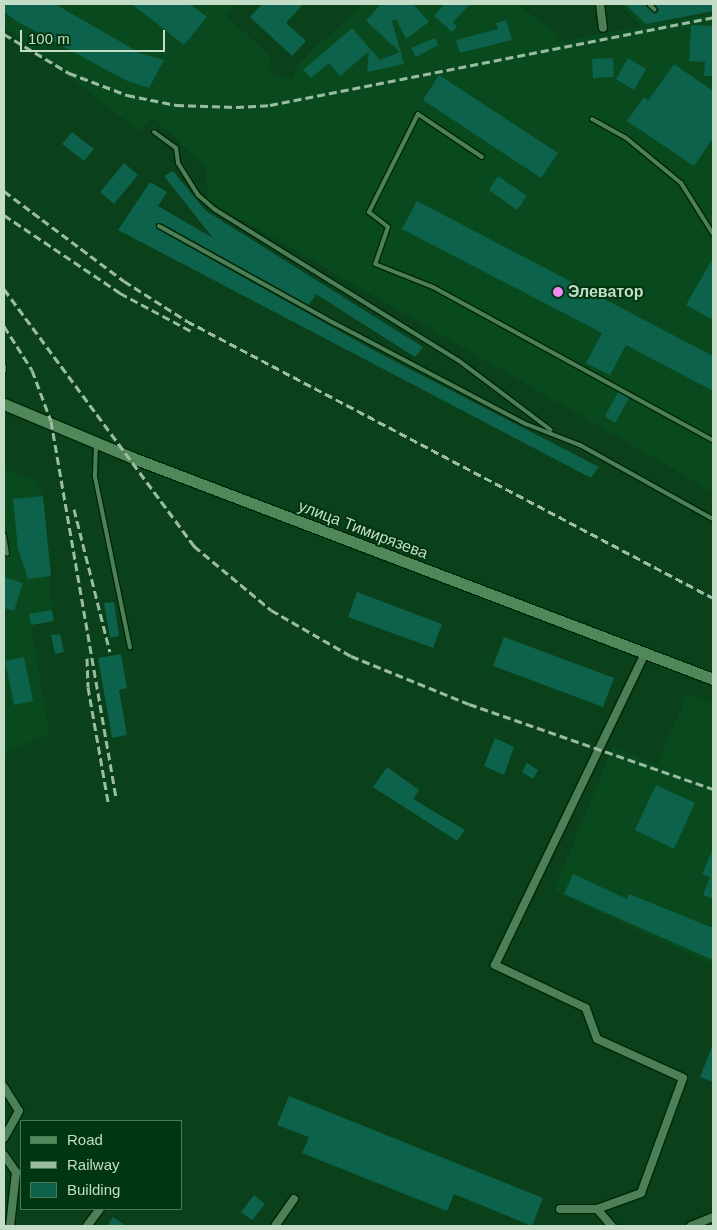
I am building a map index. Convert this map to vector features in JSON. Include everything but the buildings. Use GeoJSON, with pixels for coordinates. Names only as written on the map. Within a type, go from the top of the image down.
{"type":"FeatureCollection","features":[{"type":"Feature","properties":{"kind":"main road","name":"улица Тимирязева"},"geometry":{"type":"LineString","coordinates":[[4,404],[96,442],[713,679]]}},
{"type":"Feature","properties":{"kind":"street"},"geometry":{"type":"LineString","coordinates":[[600,4],[603,28]]}},
{"type":"Feature","properties":{"kind":"street"},"geometry":{"type":"LineString","coordinates":[[560,1209],[597,1209],[641,1193],[683,1078],[598,1039],[586,1008],[495,964],[645,653]]}},
{"type":"Feature","properties":{"kind":"street"},"geometry":{"type":"LineString","coordinates":[[4,1087],[19,1111],[4,1138]]}},
{"type":"Feature","properties":{"kind":"street"},"geometry":{"type":"LineString","coordinates":[[4,1155],[16,1172],[10,1226]]}},
{"type":"Feature","properties":{"kind":"street"},"geometry":{"type":"LineString","coordinates":[[275,1226],[294,1199]]}},
{"type":"Feature","properties":{"kind":"street"},"geometry":{"type":"LineString","coordinates":[[597,1209],[612,1226]]}},
{"type":"Feature","properties":{"kind":"street"},"geometry":{"type":"LineString","coordinates":[[87,1226],[99,1210]]}},
{"type":"Feature","properties":{"kind":"street"},"geometry":{"type":"LineString","coordinates":[[691,1226],[713,1217]]}},
{"type":"Feature","properties":{"kind":"lane"},"geometry":{"type":"LineString","coordinates":[[649,4],[655,10]]}},
{"type":"Feature","properties":{"kind":"lane"},"geometry":{"type":"LineString","coordinates":[[482,157],[418,114],[369,212],[388,227],[375,264],[433,287],[713,440]]}},
{"type":"Feature","properties":{"kind":"lane"},"geometry":{"type":"LineString","coordinates":[[592,119],[626,137],[675,177],[712,228],[713,234]]}},
{"type":"Feature","properties":{"kind":"lane"},"geometry":{"type":"LineString","coordinates":[[154,132],[176,148],[178,164],[198,195],[214,209],[458,360],[553,431]]}},
{"type":"Feature","properties":{"kind":"lane"},"geometry":{"type":"LineString","coordinates":[[159,226],[500,410],[553,431],[713,519]]}},
{"type":"Feature","properties":{"kind":"lane"},"geometry":{"type":"LineString","coordinates":[[4,366],[4,371]]}},
{"type":"Feature","properties":{"kind":"lane"},"geometry":{"type":"LineString","coordinates":[[96,442],[95,477],[130,647]]}},
{"type":"Feature","properties":{"kind":"lane"},"geometry":{"type":"LineString","coordinates":[[4,535],[7,554]]}},
{"type":"Feature","properties":{"kind":"shaded area"},"geometry":{"type":"Polygon","coordinates":[[[4,4],[234,4],[227,16],[271,57],[268,73],[293,79],[299,62],[364,4],[517,4],[556,33],[558,42],[641,26],[619,4],[713,4],[713,12],[654,24],[713,14],[713,492],[208,200],[206,167],[152,117],[140,132],[4,27],[4,4]]]}},
{"type":"Feature","properties":{"kind":"shaded area"},"geometry":{"type":"Polygon","coordinates":[[[4,470],[35,479],[43,496],[52,610],[29,614],[49,733],[4,755],[4,470]]]}},
{"type":"Feature","properties":{"kind":"shaded area"},"geometry":{"type":"Polygon","coordinates":[[[687,694],[713,704],[713,965],[554,891],[613,746],[657,765],[687,694]]]}},
{"type":"Feature","properties":{"kind":"railway"},"geometry":{"type":"LineString","coordinates":[[4,34],[69,73],[127,95],[176,105],[236,107],[270,105],[713,17]]}},
{"type":"Feature","properties":{"kind":"railway"},"geometry":{"type":"LineString","coordinates":[[4,191],[124,281],[187,321],[713,598]]}},
{"type":"Feature","properties":{"kind":"railway"},"geometry":{"type":"LineString","coordinates":[[4,215],[120,293],[191,331]]}},
{"type":"Feature","properties":{"kind":"railway"},"geometry":{"type":"LineString","coordinates":[[4,289],[194,546],[271,610],[351,656],[469,704],[713,789]]}},
{"type":"Feature","properties":{"kind":"railway"},"geometry":{"type":"LineString","coordinates":[[4,326],[32,370],[51,421],[116,799]]}},
{"type":"Feature","properties":{"kind":"railway"},"geometry":{"type":"LineString","coordinates":[[74,509],[110,652]]}},
{"type":"Feature","properties":{"kind":"railway"},"geometry":{"type":"LineString","coordinates":[[87,658],[88,687],[108,802]]}},
{"type":"Feature","properties":{"kind":"place","name":"Элеватор"},"geometry":{"type":"Point","coordinates":[558,292]}}]}
